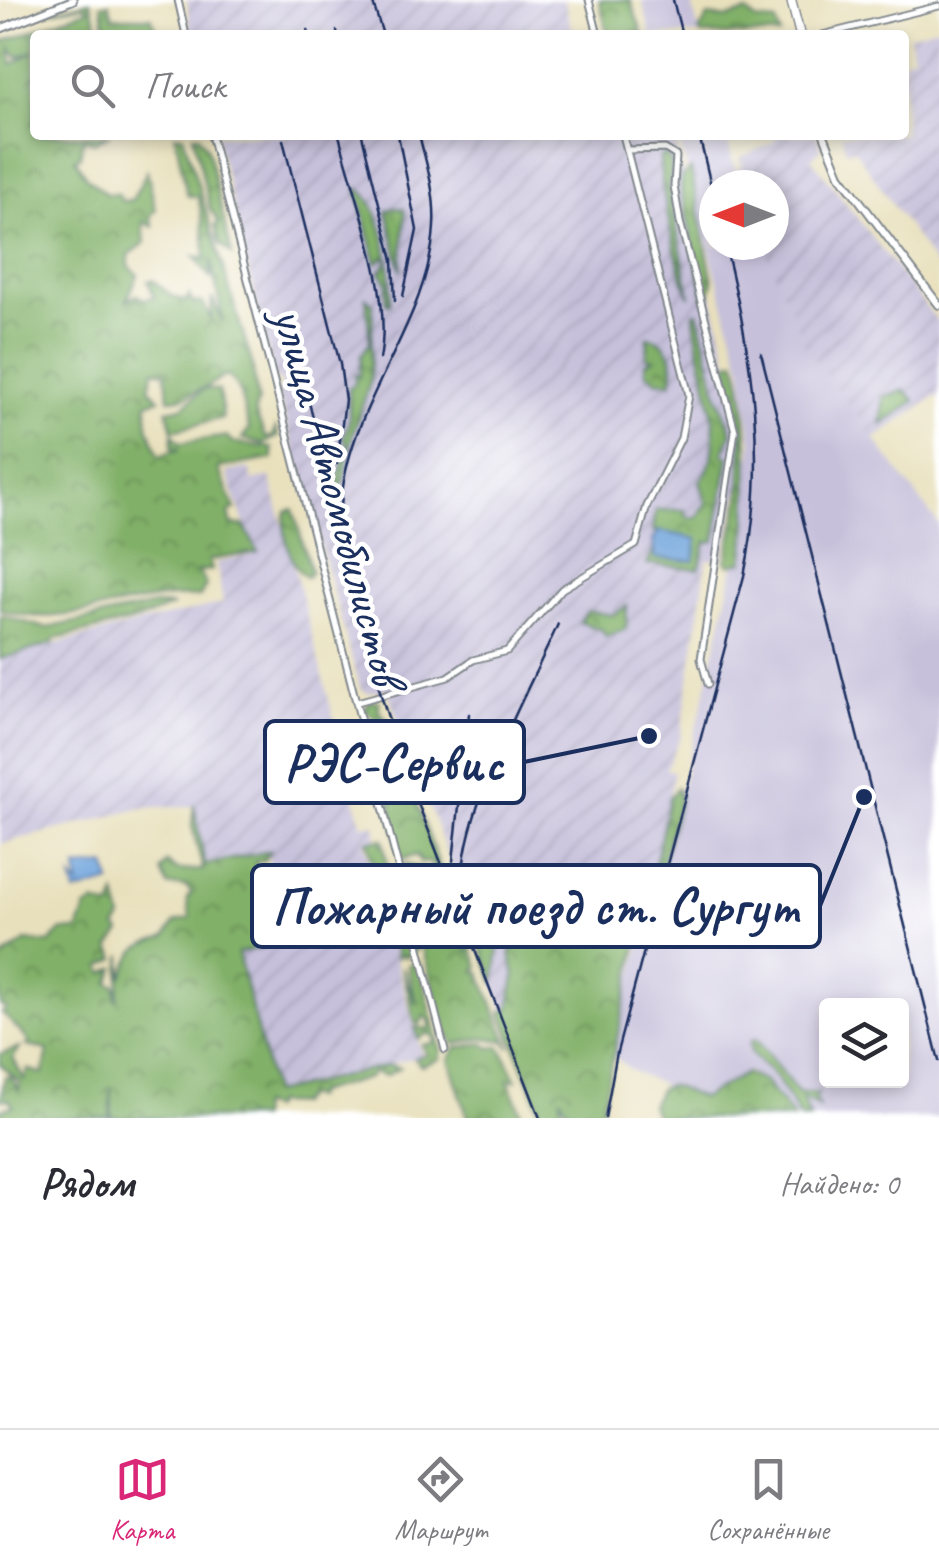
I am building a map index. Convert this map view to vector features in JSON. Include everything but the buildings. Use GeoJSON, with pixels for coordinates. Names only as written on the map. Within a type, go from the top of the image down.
{"type":"FeatureCollection","features":[{"type":"Feature","properties":{"kind":"main road"},"geometry":{"type":"LineString","coordinates":[[790,0],[799,30]]}},
{"type":"Feature","properties":{"kind":"street"},"geometry":{"type":"LineString","coordinates":[[0,29],[73,0]]}},
{"type":"Feature","properties":{"kind":"street"},"geometry":{"type":"LineString","coordinates":[[178,0],[185,30]]}},
{"type":"Feature","properties":{"kind":"street"},"geometry":{"type":"LineString","coordinates":[[589,0],[597,30]]}},
{"type":"Feature","properties":{"kind":"street"},"geometry":{"type":"LineString","coordinates":[[842,30],[939,6]]}},
{"type":"Feature","properties":{"kind":"street","name":"улица Автомобилистов"},"geometry":{"type":"LineString","coordinates":[[212,140],[445,1050]]}},
{"type":"Feature","properties":{"kind":"street"},"geometry":{"type":"LineString","coordinates":[[356,702],[448,677],[473,660],[508,651],[562,589],[636,545],[648,503],[681,438],[689,396],[625,140]]}},
{"type":"Feature","properties":{"kind":"street"},"geometry":{"type":"LineString","coordinates":[[826,140],[840,175],[939,304]]}},
{"type":"Feature","properties":{"kind":"street"},"geometry":{"type":"LineString","coordinates":[[628,150],[665,149],[676,156],[675,194],[680,222],[735,430],[701,658],[708,684]]}},
{"type":"Feature","properties":{"kind":"shaded area"},"geometry":{"type":"Polygon","coordinates":[[[187,0],[564,0],[572,30],[190,30],[187,0]]]}},
{"type":"Feature","properties":{"kind":"shaded area"},"geometry":{"type":"Polygon","coordinates":[[[642,0],[691,0],[699,30],[650,30],[642,0]]]}},
{"type":"Feature","properties":{"kind":"shaded area"},"geometry":{"type":"Polygon","coordinates":[[[939,26],[936,267],[854,149],[846,151],[843,140],[909,140],[909,57],[913,56],[909,35],[939,26]]]}},
{"type":"Feature","properties":{"kind":"shaded area"},"geometry":{"type":"Polygon","coordinates":[[[217,140],[674,140],[699,240],[699,260],[704,260],[749,444],[722,561],[707,559],[681,736],[666,769],[674,772],[649,890],[555,869],[539,962],[517,1048],[387,689],[368,693],[360,688],[277,390],[283,385],[274,376],[217,140]]]}},
{"type":"Feature","properties":{"kind":"shaded area"},"geometry":{"type":"Polygon","coordinates":[[[679,140],[727,140],[735,170],[699,170],[699,212],[679,140]]]}},
{"type":"Feature","properties":{"kind":"shaded area"},"geometry":{"type":"Polygon","coordinates":[[[775,140],[818,140],[821,150],[811,158],[939,323],[939,399],[936,396],[874,439],[820,380],[760,260],[789,260],[789,170],[736,170],[743,167],[739,158],[775,140]]]}},
{"type":"Feature","properties":{"kind":"shaded area"},"geometry":{"type":"Polygon","coordinates":[[[712,260],[769,260],[807,349],[939,525],[939,1118],[797,1118],[749,1071],[703,1103],[632,1071],[612,1055],[734,566],[752,444],[742,369],[712,260]]]}},
{"type":"Feature","properties":{"kind":"shaded area"},"geometry":{"type":"Polygon","coordinates":[[[249,468],[253,481],[270,476],[362,825],[375,824],[377,839],[365,840],[365,845],[422,1056],[272,1094],[236,951],[275,942],[268,851],[205,863],[195,806],[143,808],[0,844],[0,657],[223,603],[216,563],[255,554],[226,472],[249,468]]]}},
{"type":"Feature","properties":{"kind":"green space"},"geometry":{"type":"Polygon","coordinates":[[[599,0],[630,0],[641,30],[607,30],[599,0]]]}},
{"type":"Feature","properties":{"kind":"green space"},"geometry":{"type":"Polygon","coordinates":[[[90,1],[99,30],[34,30],[88,9],[83,5],[48,12],[90,1]]]}},
{"type":"Feature","properties":{"kind":"green space"},"geometry":{"type":"Polygon","coordinates":[[[109,3],[113,17],[151,17],[157,30],[106,30],[101,5],[109,3]]]}},
{"type":"Feature","properties":{"kind":"green space"},"geometry":{"type":"Polygon","coordinates":[[[747,12],[756,20],[776,22],[778,30],[700,30],[708,16],[727,18],[747,12]]]}},
{"type":"Feature","properties":{"kind":"green space"},"geometry":{"type":"Polygon","coordinates":[[[30,31],[30,53],[17,57],[11,48],[12,64],[30,54],[30,140],[83,140],[80,157],[75,159],[86,177],[107,194],[119,194],[121,201],[132,200],[147,171],[156,210],[150,216],[153,227],[143,222],[145,243],[129,255],[129,266],[138,275],[127,300],[137,295],[143,299],[154,297],[148,281],[153,280],[172,296],[186,301],[189,295],[192,302],[203,303],[211,319],[212,298],[223,322],[211,260],[211,278],[194,256],[206,259],[198,196],[188,196],[176,140],[185,140],[252,363],[258,402],[255,411],[265,437],[271,438],[276,428],[278,436],[264,444],[242,438],[249,429],[239,390],[228,375],[191,394],[169,399],[165,372],[154,370],[149,388],[160,399],[147,403],[148,426],[159,455],[180,449],[172,448],[173,434],[180,443],[227,436],[232,442],[272,448],[273,459],[218,468],[235,509],[229,513],[232,525],[244,525],[258,552],[209,560],[212,570],[198,571],[206,585],[200,597],[149,600],[51,616],[0,610],[0,43],[30,31]]]}},
{"type":"Feature","properties":{"kind":"green space"},"geometry":{"type":"Polygon","coordinates":[[[194,140],[202,140],[207,147],[232,254],[219,243],[215,225],[219,223],[210,209],[194,140]]]}},
{"type":"Feature","properties":{"kind":"green space"},"geometry":{"type":"Polygon","coordinates":[[[665,154],[672,164],[669,187],[690,297],[666,207],[660,157],[665,154]]]}},
{"type":"Feature","properties":{"kind":"green space"},"geometry":{"type":"Polygon","coordinates":[[[691,169],[699,210],[699,260],[709,260],[713,283],[706,304],[681,190],[681,177],[691,169]]]}},
{"type":"Feature","properties":{"kind":"green space"},"geometry":{"type":"Polygon","coordinates":[[[357,188],[374,208],[385,240],[388,258],[390,275],[390,304],[386,303],[387,282],[380,272],[388,261],[385,257],[376,263],[357,188]]]}},
{"type":"Feature","properties":{"kind":"green space"},"geometry":{"type":"Polygon","coordinates":[[[404,209],[405,217],[401,270],[387,211],[404,209]]]}},
{"type":"Feature","properties":{"kind":"green space"},"geometry":{"type":"Polygon","coordinates":[[[366,298],[373,304],[370,383],[353,433],[339,503],[337,481],[348,444],[343,439],[349,421],[349,387],[355,384],[355,374],[359,377],[361,355],[370,343],[366,298]]]}},
{"type":"Feature","properties":{"kind":"green space"},"geometry":{"type":"Polygon","coordinates":[[[698,312],[717,393],[732,432],[723,454],[729,456],[715,541],[706,542],[699,569],[647,564],[654,549],[655,558],[694,561],[691,539],[653,531],[656,510],[685,510],[687,517],[697,518],[706,502],[700,481],[710,465],[714,445],[710,400],[696,332],[694,313],[698,312]]]}},
{"type":"Feature","properties":{"kind":"green space"},"geometry":{"type":"Polygon","coordinates":[[[648,337],[661,342],[670,354],[671,383],[656,380],[646,372],[646,363],[654,359],[647,357],[648,337]]]}},
{"type":"Feature","properties":{"kind":"green space"},"geometry":{"type":"Polygon","coordinates":[[[735,360],[744,400],[748,490],[743,562],[730,565],[726,562],[740,499],[742,432],[727,363],[735,360]]]}},
{"type":"Feature","properties":{"kind":"green space"},"geometry":{"type":"Polygon","coordinates":[[[205,388],[219,390],[223,418],[173,430],[167,410],[182,407],[205,388]]]}},
{"type":"Feature","properties":{"kind":"green space"},"geometry":{"type":"Polygon","coordinates":[[[905,390],[915,401],[882,425],[883,397],[905,390]]]}},
{"type":"Feature","properties":{"kind":"green space"},"geometry":{"type":"Polygon","coordinates":[[[293,509],[311,572],[307,577],[296,566],[286,538],[286,512],[293,509]]]}},
{"type":"Feature","properties":{"kind":"green space"},"geometry":{"type":"Polygon","coordinates":[[[155,605],[173,606],[138,620],[55,639],[52,644],[0,659],[0,615],[46,628],[155,605]]]}},
{"type":"Feature","properties":{"kind":"green space"},"geometry":{"type":"Polygon","coordinates":[[[627,606],[626,629],[606,637],[602,630],[580,622],[587,611],[613,615],[627,606]]]}},
{"type":"Feature","properties":{"kind":"green space"},"geometry":{"type":"Polygon","coordinates":[[[370,701],[379,701],[379,712],[385,717],[452,900],[443,898],[429,870],[435,863],[420,862],[417,855],[403,859],[399,854],[384,759],[392,780],[395,773],[378,720],[364,710],[370,701]]]}},
{"type":"Feature","properties":{"kind":"green space"},"geometry":{"type":"Polygon","coordinates":[[[677,788],[680,799],[651,902],[646,904],[600,1118],[574,1118],[561,1099],[562,1110],[557,1112],[561,1118],[543,1118],[501,1012],[509,1009],[515,976],[510,953],[518,941],[516,932],[524,922],[540,928],[545,924],[556,874],[569,871],[572,890],[574,887],[589,911],[603,915],[612,930],[606,908],[613,880],[641,887],[649,894],[669,797],[677,788]]]}},
{"type":"Feature","properties":{"kind":"green space"},"geometry":{"type":"Polygon","coordinates":[[[194,805],[205,865],[270,851],[263,861],[255,862],[260,877],[276,882],[274,889],[284,896],[278,899],[290,920],[284,929],[291,934],[309,928],[325,930],[334,925],[344,928],[238,953],[273,1093],[390,1065],[400,1068],[385,1076],[373,1072],[369,1078],[316,1093],[314,1098],[306,1096],[299,1104],[274,1103],[272,1109],[260,1105],[259,1118],[112,1118],[111,1087],[110,1118],[0,1118],[0,1110],[13,1106],[9,1099],[0,1100],[5,1077],[10,1077],[19,1089],[20,1083],[0,1064],[0,1054],[20,1048],[13,1058],[24,1079],[28,1069],[43,1074],[48,1050],[27,1046],[29,1041],[2,1013],[6,1009],[0,1006],[0,959],[26,941],[49,943],[62,930],[78,931],[86,908],[95,903],[111,908],[116,895],[122,919],[116,928],[121,932],[110,947],[116,959],[101,966],[104,973],[115,968],[109,983],[115,985],[117,1001],[122,955],[122,977],[138,949],[166,937],[175,922],[190,918],[187,898],[192,893],[185,886],[168,886],[161,871],[167,862],[177,870],[203,870],[192,826],[194,805]]]}},
{"type":"Feature","properties":{"kind":"green space"},"geometry":{"type":"Polygon","coordinates":[[[383,839],[388,869],[401,898],[393,889],[381,893],[367,841],[383,839]]]}},
{"type":"Feature","properties":{"kind":"green space"},"geometry":{"type":"Polygon","coordinates":[[[404,864],[423,869],[437,903],[426,908],[412,905],[404,864]]]}},
{"type":"Feature","properties":{"kind":"green space"},"geometry":{"type":"Polygon","coordinates":[[[483,872],[495,877],[488,901],[497,884],[501,887],[500,902],[487,909],[488,919],[498,923],[487,942],[495,936],[500,944],[494,984],[467,907],[469,889],[475,891],[483,872]]]}},
{"type":"Feature","properties":{"kind":"green space"},"geometry":{"type":"Polygon","coordinates":[[[454,902],[479,967],[475,971],[480,972],[510,1048],[505,1041],[485,1038],[453,1044],[443,1025],[416,924],[424,914],[447,910],[452,919],[448,922],[454,923],[469,953],[452,911],[454,902]]]}},
{"type":"Feature","properties":{"kind":"green space"},"geometry":{"type":"Polygon","coordinates":[[[394,919],[411,920],[418,949],[405,958],[403,954],[397,958],[392,933],[399,931],[394,919]]]}},
{"type":"Feature","properties":{"kind":"green space"},"geometry":{"type":"Polygon","coordinates":[[[418,961],[441,1051],[439,1059],[421,1066],[414,1058],[427,1055],[422,1045],[434,1043],[435,1038],[428,1033],[418,1039],[415,1027],[429,1029],[430,1021],[424,1016],[420,1024],[415,1023],[402,966],[416,1004],[408,965],[418,961]]]}},
{"type":"Feature","properties":{"kind":"green space"},"geometry":{"type":"Polygon","coordinates":[[[756,1039],[798,1093],[819,1093],[815,1097],[819,1107],[802,1097],[810,1118],[800,1118],[777,1079],[751,1053],[750,1042],[756,1039]]]}},
{"type":"Feature","properties":{"kind":"green space"},"geometry":{"type":"Polygon","coordinates":[[[483,1043],[490,1048],[500,1046],[517,1080],[508,1080],[524,1118],[468,1118],[449,1060],[455,1048],[483,1043]]]}},
{"type":"Feature","properties":{"kind":"green space"},"geometry":{"type":"Polygon","coordinates":[[[746,1073],[765,1082],[794,1118],[656,1118],[651,1105],[660,1089],[669,1085],[702,1098],[746,1073]]]}},
{"type":"Feature","properties":{"kind":"water"},"geometry":{"type":"Polygon","coordinates":[[[659,531],[697,539],[694,561],[655,558],[653,540],[659,531]]]}},
{"type":"Feature","properties":{"kind":"water"},"geometry":{"type":"Polygon","coordinates":[[[106,865],[111,882],[75,893],[72,878],[79,885],[77,868],[106,865]]]}},
{"type":"Feature","properties":{"kind":"railway"},"geometry":{"type":"LineString","coordinates":[[372,0],[381,30]]}},
{"type":"Feature","properties":{"kind":"railway"},"geometry":{"type":"LineString","coordinates":[[673,0],[681,30]]}},
{"type":"Feature","properties":{"kind":"railway"},"geometry":{"type":"LineString","coordinates":[[283,140],[340,364],[345,400],[337,464]]}},
{"type":"Feature","properties":{"kind":"railway"},"geometry":{"type":"LineString","coordinates":[[340,140],[377,277],[383,333],[380,359]]}},
{"type":"Feature","properties":{"kind":"railway"},"geometry":{"type":"LineString","coordinates":[[363,140],[393,260],[395,301]]}},
{"type":"Feature","properties":{"kind":"railway"},"geometry":{"type":"LineString","coordinates":[[399,140],[417,230],[403,296]]}},
{"type":"Feature","properties":{"kind":"railway"},"geometry":{"type":"LineString","coordinates":[[341,509],[356,436],[418,298],[429,263],[434,203],[420,140]]}},
{"type":"Feature","properties":{"kind":"railway"},"geometry":{"type":"LineString","coordinates":[[700,140],[707,170]]}},
{"type":"Feature","properties":{"kind":"railway"},"geometry":{"type":"LineString","coordinates":[[605,1118],[617,1052],[744,576],[751,534],[754,410],[743,328],[728,260]]}},
{"type":"Feature","properties":{"kind":"railway"},"geometry":{"type":"LineString","coordinates":[[761,353],[939,1061]]}},
{"type":"Feature","properties":{"kind":"railway"},"geometry":{"type":"LineString","coordinates":[[309,402],[381,695],[402,762],[540,1118]]}},
{"type":"Feature","properties":{"kind":"railway"},"geometry":{"type":"LineString","coordinates":[[464,903],[468,838],[479,801],[558,624]]}},
{"type":"Feature","properties":{"kind":"railway"},"geometry":{"type":"LineString","coordinates":[[453,861],[469,714]]}},
{"type":"Feature","properties":{"kind":"place","name":"РЭС-Сервис"},"geometry":{"type":"Point","coordinates":[649,736]}},
{"type":"Feature","properties":{"kind":"place","name":"Пожарный поезд ст. Сургут"},"geometry":{"type":"Point","coordinates":[864,797]}}]}
